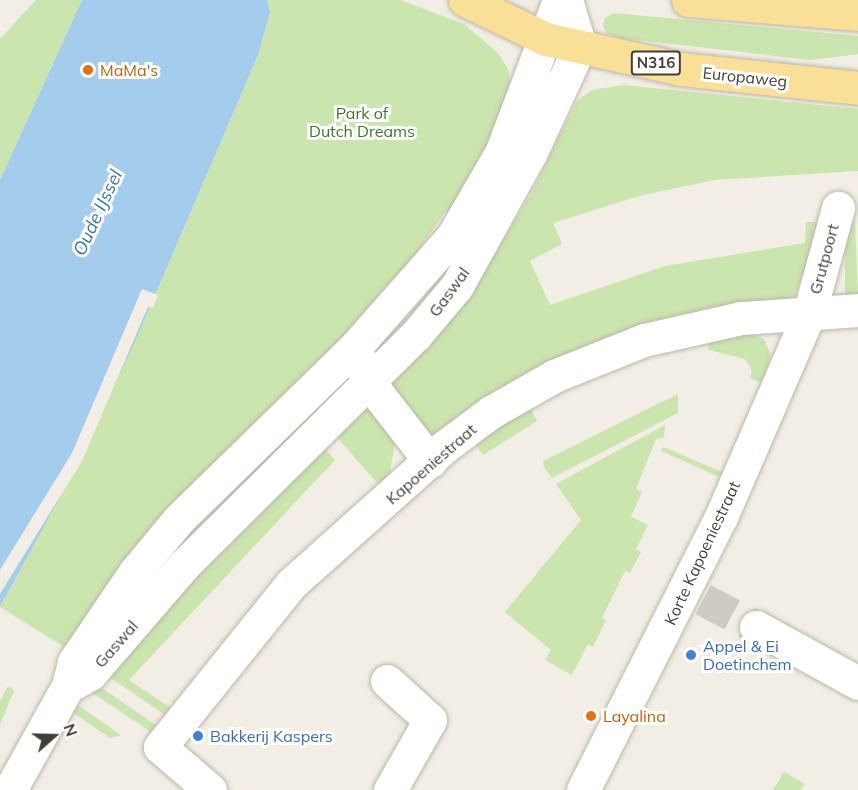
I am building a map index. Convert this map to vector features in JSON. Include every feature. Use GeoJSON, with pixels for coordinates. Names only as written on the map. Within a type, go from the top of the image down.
{"type":"FeatureCollection","features":[{"type":"Feature","properties":{"kind":"main road","name":"Europaweg"},"geometry":{"type":"LineString","coordinates":[[465,0],[546,39],[711,74],[858,88]]}},
{"type":"Feature","properties":{"kind":"main road"},"geometry":{"type":"LineString","coordinates":[[688,0],[858,14]]}},
{"type":"Feature","properties":{"kind":"street","name":"Gaswal"},"geometry":{"type":"LineString","coordinates":[[68,686],[74,662],[85,645],[135,572],[179,519],[356,346],[453,236],[501,153],[559,0]]}},
{"type":"Feature","properties":{"kind":"street"},"geometry":{"type":"LineString","coordinates":[[566,0],[580,46]]}},
{"type":"Feature","properties":{"kind":"street","name":"Gaswal"},"geometry":{"type":"LineString","coordinates":[[68,686],[90,674],[184,565],[367,380],[415,336],[457,286],[530,154],[580,46]]}},
{"type":"Feature","properties":{"kind":"street","name":"Grutpoort"},"geometry":{"type":"LineString","coordinates":[[810,311],[838,208]]}},
{"type":"Feature","properties":{"kind":"street","name":"Kapoeniestraat"},"geometry":{"type":"LineString","coordinates":[[210,790],[159,747],[291,584],[430,461],[491,412],[554,376],[644,340],[741,318],[810,311],[858,310]]}},
{"type":"Feature","properties":{"kind":"street","name":"Korte Kapoeniestraat"},"geometry":{"type":"LineString","coordinates":[[583,790],[694,594],[721,517],[810,311]]}},
{"type":"Feature","properties":{"kind":"street"},"geometry":{"type":"LineString","coordinates":[[356,346],[367,380],[430,461]]}},
{"type":"Feature","properties":{"kind":"street"},"geometry":{"type":"LineString","coordinates":[[756,627],[858,683]]}},
{"type":"Feature","properties":{"kind":"street"},"geometry":{"type":"LineString","coordinates":[[387,681],[430,720],[390,790]]}},
{"type":"Feature","properties":{"kind":"street"},"geometry":{"type":"LineString","coordinates":[[10,790],[68,686]]}},
{"type":"Feature","properties":{"kind":"green space"},"geometry":{"type":"Polygon","coordinates":[[[36,0],[82,0],[0,180],[0,39],[36,0]]]}},
{"type":"Feature","properties":{"kind":"green space","name":"Park of Dutch Dreams"},"geometry":{"type":"Polygon","coordinates":[[[267,0],[400,0],[464,24],[498,53],[508,69],[511,85],[502,115],[456,204],[443,215],[418,251],[419,265],[69,650],[0,607],[76,468],[157,290],[258,55],[270,13],[267,0]]]}},
{"type":"Feature","properties":{"kind":"green space"},"geometry":{"type":"Polygon","coordinates":[[[614,13],[858,36],[858,54],[811,60],[619,38],[606,33],[603,25],[605,18],[614,13]]]}},
{"type":"Feature","properties":{"kind":"green space"},"geometry":{"type":"Polygon","coordinates":[[[624,85],[858,109],[858,171],[714,180],[639,196],[553,223],[562,244],[530,261],[550,305],[665,266],[805,243],[806,222],[823,222],[795,296],[433,438],[390,391],[388,377],[467,290],[497,250],[531,194],[577,101],[592,90],[624,85]]]}},
{"type":"Feature","properties":{"kind":"green space"},"geometry":{"type":"Polygon","coordinates":[[[855,221],[858,297],[845,298],[845,229],[855,221]]]}},
{"type":"Feature","properties":{"kind":"green space"},"geometry":{"type":"Polygon","coordinates":[[[747,333],[764,339],[771,355],[762,383],[750,378],[752,370],[745,359],[709,350],[707,340],[747,333]]]}},
{"type":"Feature","properties":{"kind":"green space"},"geometry":{"type":"Polygon","coordinates":[[[678,394],[678,413],[552,478],[544,467],[543,461],[678,394]]]}},
{"type":"Feature","properties":{"kind":"green space"},"geometry":{"type":"Polygon","coordinates":[[[530,407],[537,421],[483,455],[475,444],[530,407]]]}},
{"type":"Feature","properties":{"kind":"green space"},"geometry":{"type":"Polygon","coordinates":[[[359,409],[371,410],[389,430],[395,445],[389,475],[380,486],[332,432],[359,409]]]}},
{"type":"Feature","properties":{"kind":"green space"},"geometry":{"type":"Polygon","coordinates":[[[665,425],[664,437],[656,439],[636,489],[642,492],[631,517],[648,525],[636,549],[641,552],[630,573],[625,571],[602,618],[606,620],[593,647],[588,644],[572,675],[545,660],[551,650],[505,612],[581,520],[556,484],[665,425]]]}},
{"type":"Feature","properties":{"kind":"green space"},"geometry":{"type":"Polygon","coordinates":[[[321,444],[335,460],[129,680],[174,710],[168,717],[102,672],[321,444]]]}},
{"type":"Feature","properties":{"kind":"green space"},"geometry":{"type":"Polygon","coordinates":[[[663,447],[722,472],[719,477],[661,451],[663,447]]]}},
{"type":"Feature","properties":{"kind":"green space"},"geometry":{"type":"Polygon","coordinates":[[[93,682],[156,725],[151,732],[88,690],[93,682]]]}},
{"type":"Feature","properties":{"kind":"green space"},"geometry":{"type":"Polygon","coordinates":[[[8,686],[14,690],[0,725],[0,701],[8,686]]]}},
{"type":"Feature","properties":{"kind":"green space"},"geometry":{"type":"Polygon","coordinates":[[[76,704],[121,735],[110,738],[72,712],[76,704]]]}},
{"type":"Feature","properties":{"kind":"green space"},"geometry":{"type":"Polygon","coordinates":[[[784,772],[805,784],[801,790],[773,790],[784,772]]]}},
{"type":"Feature","properties":{"kind":"water","name":"Oude IJssel"},"geometry":{"type":"Polygon","coordinates":[[[82,0],[267,0],[270,13],[258,55],[137,337],[76,468],[0,607],[0,180],[82,0]]]}},
{"type":"Feature","properties":{"kind":"pier"},"geometry":{"type":"Polygon","coordinates":[[[142,289],[158,295],[153,308],[148,307],[82,461],[0,594],[0,570],[72,453],[142,289]]]}},
{"type":"Feature","properties":{"kind":"tunnel"},"geometry":{"type":"LineString","coordinates":[[703,599],[756,627]]}},
{"type":"Feature","properties":{"kind":"place","name":"MaMa's"},"geometry":{"type":"Point","coordinates":[88,70]}},
{"type":"Feature","properties":{"kind":"place","name":"Appel & Ei Doetinchem"},"geometry":{"type":"Point","coordinates":[691,655]}},
{"type":"Feature","properties":{"kind":"place","name":"Layalina"},"geometry":{"type":"Point","coordinates":[591,716]}},
{"type":"Feature","properties":{"kind":"place","name":"Bakkerij Kaspers"},"geometry":{"type":"Point","coordinates":[198,736]}}]}
